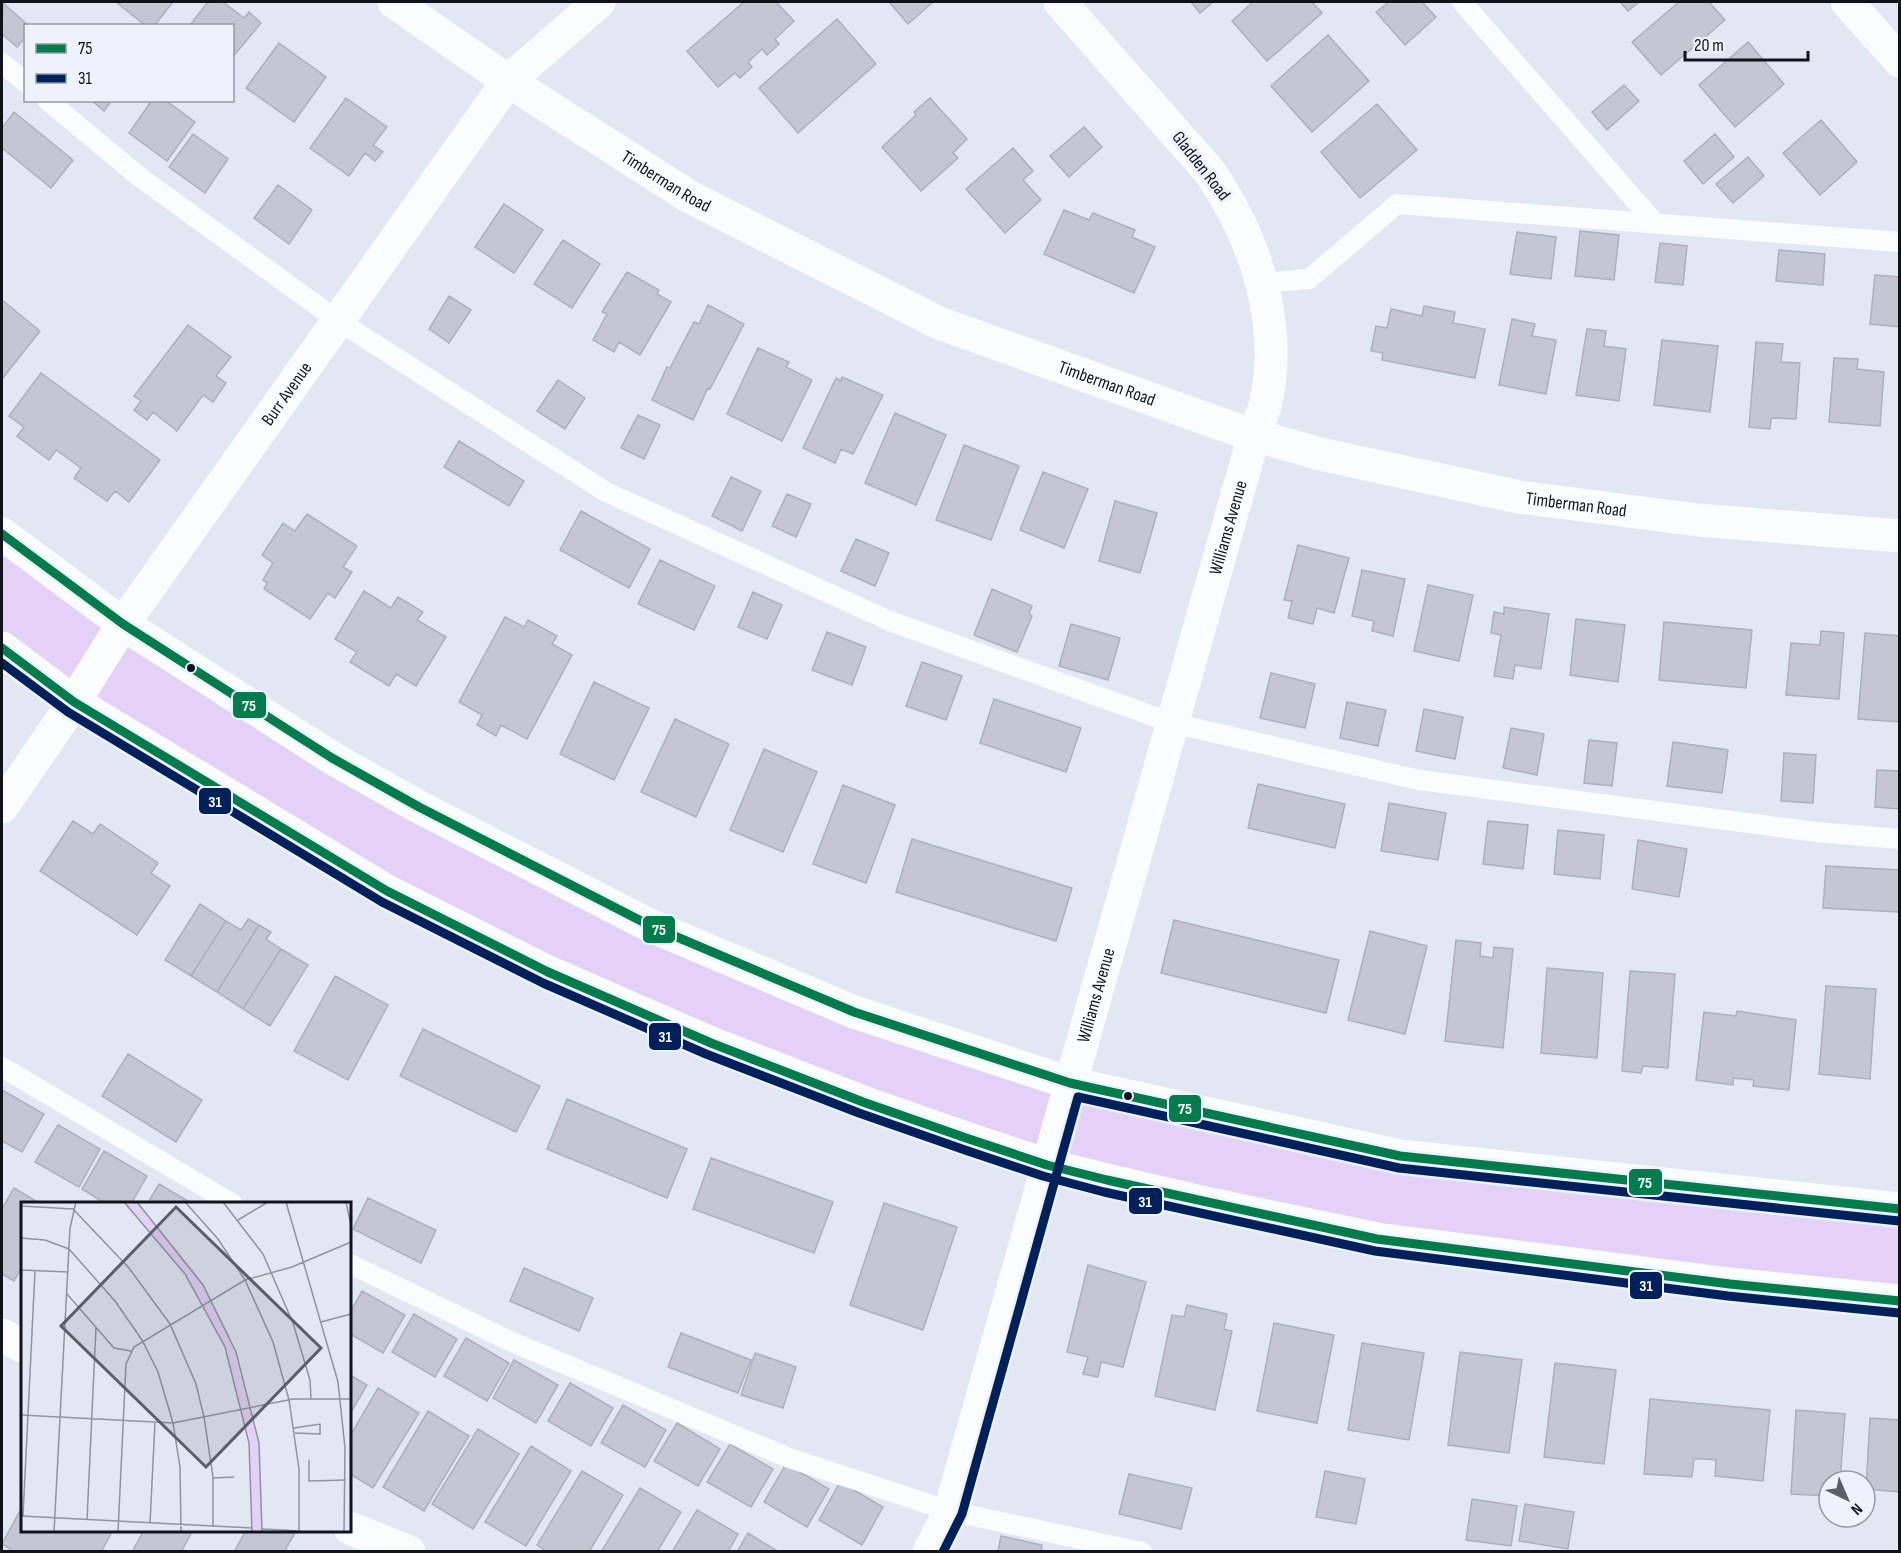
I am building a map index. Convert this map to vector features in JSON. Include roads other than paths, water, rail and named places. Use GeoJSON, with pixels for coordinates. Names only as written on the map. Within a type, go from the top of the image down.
{"type":"FeatureCollection","features":[{"type":"Feature","properties":{"kind":"street","name":"Timberman Road"},"geometry":{"type":"LineString","coordinates":[[394,2],[508,81],[690,197],[939,323],[1254,435],[1320,454],[1519,497],[1698,520],[1899,536]]}},
{"type":"Feature","properties":{"kind":"street","name":"Burr Avenue"},"geometry":{"type":"LineString","coordinates":[[2,807],[74,702],[123,624],[508,81],[599,2]]}},
{"type":"Feature","properties":{"kind":"street","name":"Gladden Road"},"geometry":{"type":"LineString","coordinates":[[1060,2],[1209,171],[1227,196],[1245,232],[1262,283],[1270,338],[1271,369],[1265,405],[1254,435]]}},
{"type":"Feature","properties":{"kind":"street"},"geometry":{"type":"LineString","coordinates":[[1847,2],[1899,62]]}},
{"type":"Feature","properties":{"kind":"street","name":"Williams Avenue"},"geometry":{"type":"LineString","coordinates":[[929,1551],[950,1511],[1254,435]]}},
{"type":"Feature","properties":{"kind":"street"},"geometry":{"type":"LineString","coordinates":[[2,534],[123,624],[342,764],[419,807],[651,926],[854,1012],[1070,1083],[1400,1156],[1899,1209]]}},
{"type":"Feature","properties":{"kind":"street"},"geometry":{"type":"LineString","coordinates":[[2,648],[74,702],[387,891],[548,972],[711,1043],[863,1102],[1047,1165],[1210,1204],[1377,1239],[1730,1284],[1899,1301]]}},
{"type":"Feature","properties":{"kind":"street"},"geometry":{"type":"LineString","coordinates":[[2,1335],[21,1345]]}},
{"type":"Feature","properties":{"kind":"street"},"geometry":{"type":"LineString","coordinates":[[351,1528],[409,1551]]}},
{"type":"Feature","properties":{"kind":"lane"},"geometry":{"type":"LineString","coordinates":[[1462,2],[1655,223]]}},
{"type":"Feature","properties":{"kind":"lane"},"geometry":{"type":"LineString","coordinates":[[2,63],[24,81]]}},
{"type":"Feature","properties":{"kind":"lane"},"geometry":{"type":"LineString","coordinates":[[49,102],[141,178],[338,321],[606,492],[890,621],[1172,723],[1419,780],[1816,832],[1899,838]]}},
{"type":"Feature","properties":{"kind":"lane"},"geometry":{"type":"LineString","coordinates":[[1262,283],[1310,279],[1397,204],[1899,242]]}},
{"type":"Feature","properties":{"kind":"lane"},"geometry":{"type":"LineString","coordinates":[[2,1067],[230,1202]]}},
{"type":"Feature","properties":{"kind":"lane"},"geometry":{"type":"LineString","coordinates":[[351,1264],[512,1342],[789,1458],[950,1511],[1142,1551]]}}]}
